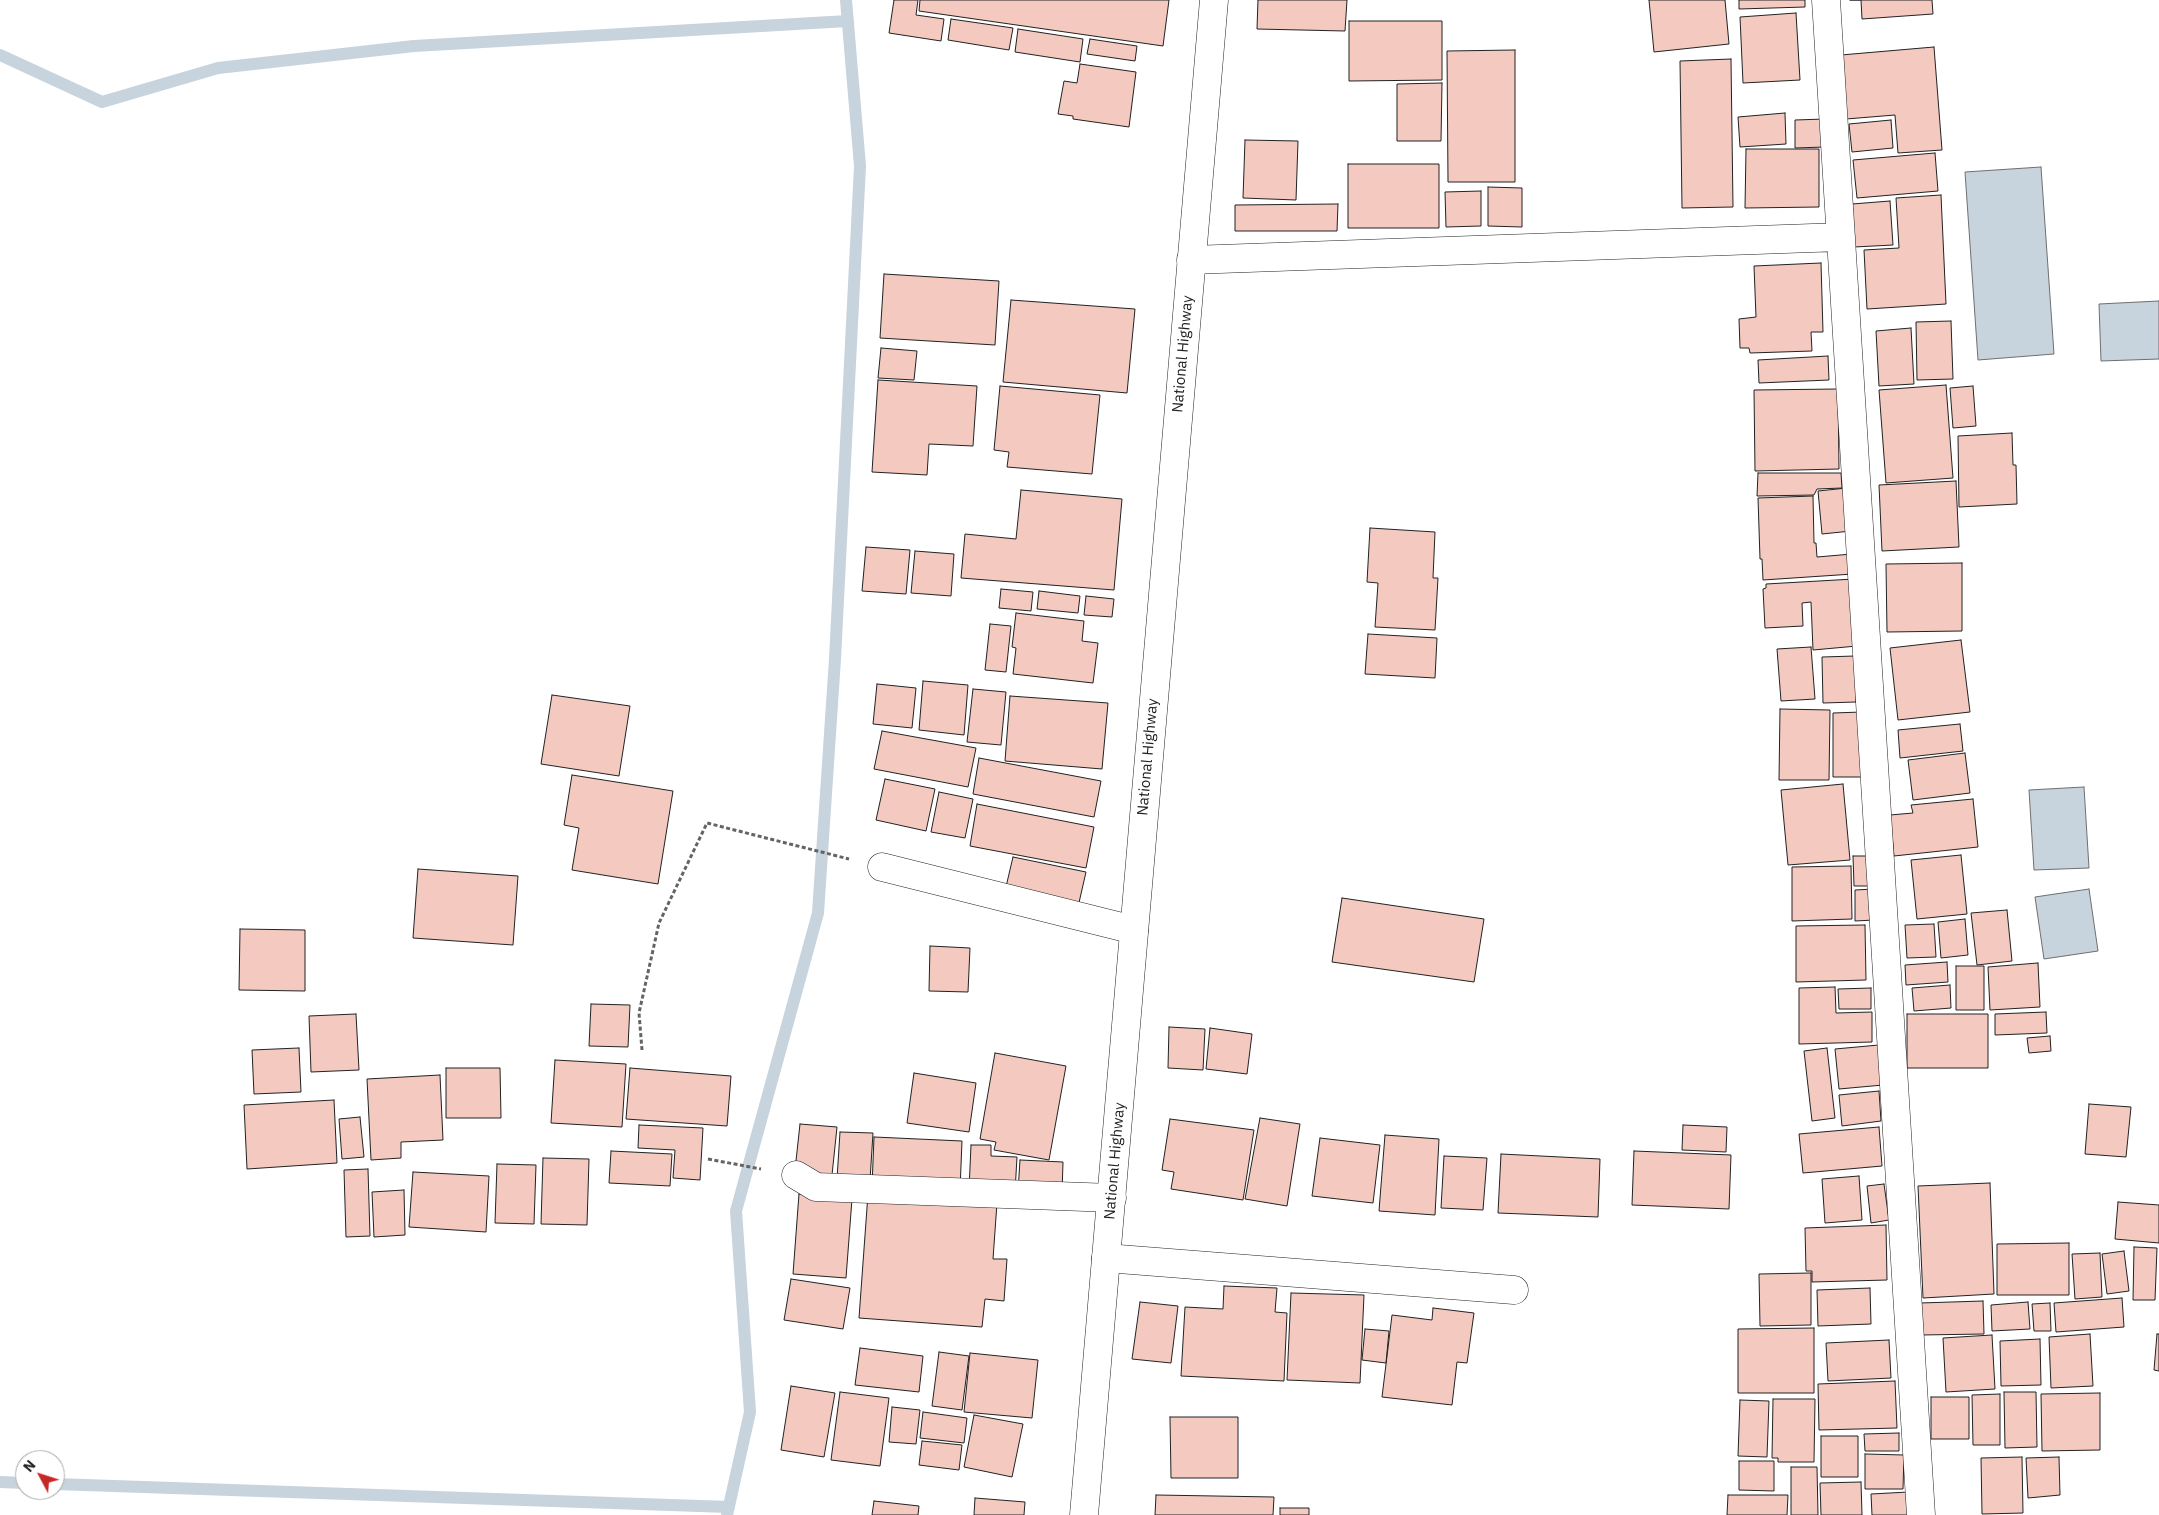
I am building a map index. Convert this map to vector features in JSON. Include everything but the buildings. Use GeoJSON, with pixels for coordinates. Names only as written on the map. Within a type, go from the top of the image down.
{"type":"FeatureCollection","features":[{"type":"Feature","properties":{"kind":"street","name":"National Highway"},"geometry":{"type":"LineString","coordinates":[[1084,1515],[1214,0]]}},
{"type":"Feature","properties":{"kind":"street"},"geometry":{"type":"LineString","coordinates":[[1826,0],[1921,1515]]}},
{"type":"Feature","properties":{"kind":"street"},"geometry":{"type":"LineString","coordinates":[[1191,260],[1841,237]]}},
{"type":"Feature","properties":{"kind":"street"},"geometry":{"type":"LineString","coordinates":[[882,867],[1134,930]]}},
{"type":"Feature","properties":{"kind":"street"},"geometry":{"type":"LineString","coordinates":[[796,1175],[816,1187],[1112,1198]]}},
{"type":"Feature","properties":{"kind":"street"},"geometry":{"type":"LineString","coordinates":[[1106,1258],[1514,1290]]}},
{"type":"Feature","properties":{"kind":"path"},"geometry":{"type":"LineString","coordinates":[[642,1050],[639,1013],[659,923],[707,823],[882,867]]}},
{"type":"Feature","properties":{"kind":"path"},"geometry":{"type":"LineString","coordinates":[[708,1159],[796,1175]]}},
{"type":"Feature","properties":{"kind":"shaded area"},"geometry":{"type":"Polygon","coordinates":[[[2041,167],[2054,354],[1978,360],[1965,172],[2041,167]]]}},
{"type":"Feature","properties":{"kind":"shaded area"},"geometry":{"type":"Polygon","coordinates":[[[2159,301],[2159,359],[2101,361],[2099,304],[2159,301]]]}},
{"type":"Feature","properties":{"kind":"shaded area"},"geometry":{"type":"Polygon","coordinates":[[[2084,787],[2089,868],[2034,870],[2029,790],[2084,787]]]}},
{"type":"Feature","properties":{"kind":"shaded area"},"geometry":{"type":"Polygon","coordinates":[[[2089,889],[2098,951],[2044,959],[2035,897],[2089,889]]]}},
{"type":"Feature","properties":{"kind":"waterway"},"geometry":{"type":"LineString","coordinates":[[727,1515],[750,1412],[736,1211],[818,913],[835,659],[860,166],[846,0]]}},
{"type":"Feature","properties":{"kind":"waterway"},"geometry":{"type":"LineString","coordinates":[[0,55],[102,102],[218,68],[414,46],[848,21]]}},
{"type":"Feature","properties":{"kind":"waterway"},"geometry":{"type":"LineString","coordinates":[[0,1482],[15,1483]]}},
{"type":"Feature","properties":{"kind":"waterway"},"geometry":{"type":"LineString","coordinates":[[65,1484],[729,1507]]}}]}
